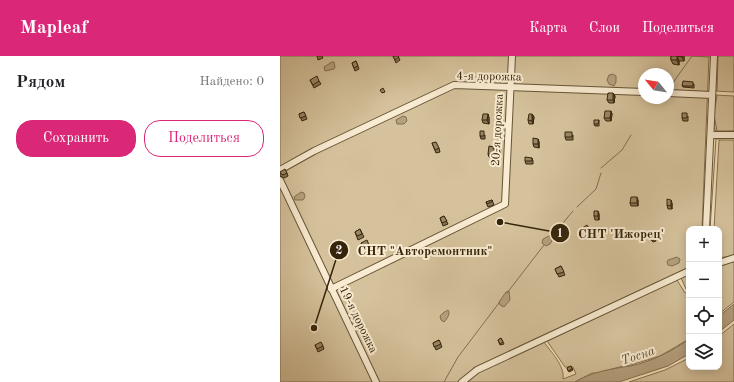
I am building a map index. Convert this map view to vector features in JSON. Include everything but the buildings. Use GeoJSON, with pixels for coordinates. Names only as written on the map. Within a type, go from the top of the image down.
{"type":"FeatureCollection","features":[{"type":"Feature","properties":{"kind":"street","name":"20-я дорожка"},"geometry":{"type":"LineString","coordinates":[[331,289],[505,204],[512,56]]}},
{"type":"Feature","properties":{"kind":"street"},"geometry":{"type":"LineString","coordinates":[[706,226],[714,56]]}},
{"type":"Feature","properties":{"kind":"street","name":"4-я дорожка"},"geometry":{"type":"LineString","coordinates":[[280,170],[314,151],[454,85],[638,92]]}},
{"type":"Feature","properties":{"kind":"street"},"geometry":{"type":"LineString","coordinates":[[674,93],[712,95]]}},
{"type":"Feature","properties":{"kind":"street"},"geometry":{"type":"LineString","coordinates":[[710,135],[734,135]]}},
{"type":"Feature","properties":{"kind":"street","name":"19-я дорожка"},"geometry":{"type":"LineString","coordinates":[[280,180],[376,382]]}},
{"type":"Feature","properties":{"kind":"street"},"geometry":{"type":"LineString","coordinates":[[722,262],[734,258]]}},
{"type":"Feature","properties":{"kind":"street"},"geometry":{"type":"LineString","coordinates":[[462,382],[477,370],[686,273]]}},
{"type":"Feature","properties":{"kind":"shaded area"},"geometry":{"type":"Polygon","coordinates":[[[280,56],[709,56],[702,226],[686,226],[686,268],[473,368],[474,370],[460,382],[280,382],[280,56]]]}},
{"type":"Feature","properties":{"kind":"shaded area"},"geometry":{"type":"Polygon","coordinates":[[[716,56],[734,56],[734,92],[715,91],[716,56]]]}},
{"type":"Feature","properties":{"kind":"shaded area"},"geometry":{"type":"Polygon","coordinates":[[[334,62],[334,69],[325,71],[324,67],[334,62]]]}},
{"type":"Feature","properties":{"kind":"shaded area"},"geometry":{"type":"Polygon","coordinates":[[[613,74],[616,76],[614,86],[609,84],[607,80],[609,75],[613,74]]]}},
{"type":"Feature","properties":{"kind":"shaded area"},"geometry":{"type":"Polygon","coordinates":[[[714,95],[734,96],[734,131],[716,132],[713,125],[714,95]]]}},
{"type":"Feature","properties":{"kind":"shaded area"},"geometry":{"type":"Polygon","coordinates":[[[403,116],[406,117],[407,121],[404,124],[397,124],[396,120],[403,116]]]}},
{"type":"Feature","properties":{"kind":"shaded area"},"geometry":{"type":"Polygon","coordinates":[[[719,140],[734,140],[734,257],[722,258],[722,226],[714,226],[719,140]]]}},
{"type":"Feature","properties":{"kind":"shaded area"},"geometry":{"type":"Polygon","coordinates":[[[301,192],[304,193],[305,197],[303,200],[295,200],[294,197],[301,192]]]}},
{"type":"Feature","properties":{"kind":"shaded area"},"geometry":{"type":"Polygon","coordinates":[[[551,235],[553,239],[550,244],[546,246],[542,243],[543,239],[551,235]]]}},
{"type":"Feature","properties":{"kind":"shaded area"},"geometry":{"type":"Polygon","coordinates":[[[677,257],[680,259],[679,263],[672,266],[668,265],[668,260],[677,257]]]}},
{"type":"Feature","properties":{"kind":"shaded area"},"geometry":{"type":"Polygon","coordinates":[[[734,262],[734,302],[722,312],[722,298],[722,264],[734,262]]]}},
{"type":"Feature","properties":{"kind":"shaded area"},"geometry":{"type":"Polygon","coordinates":[[[686,276],[686,289],[681,278],[686,276]]]}},
{"type":"Feature","properties":{"kind":"shaded area"},"geometry":{"type":"Polygon","coordinates":[[[677,280],[685,293],[686,292],[686,341],[660,356],[631,365],[598,373],[592,373],[575,382],[466,382],[479,371],[544,342],[560,364],[563,379],[576,374],[573,367],[565,367],[547,341],[677,280]]]}},
{"type":"Feature","properties":{"kind":"shaded area"},"geometry":{"type":"Polygon","coordinates":[[[509,291],[510,300],[504,307],[500,305],[499,302],[506,292],[509,291]]]}},
{"type":"Feature","properties":{"kind":"shaded area"},"geometry":{"type":"Polygon","coordinates":[[[734,304],[734,320],[722,330],[722,314],[734,304]]]}},
{"type":"Feature","properties":{"kind":"shaded area"},"geometry":{"type":"Polygon","coordinates":[[[448,310],[449,312],[447,319],[444,322],[441,320],[440,316],[448,310]]]}},
{"type":"Feature","properties":{"kind":"shaded area"},"geometry":{"type":"Polygon","coordinates":[[[734,324],[734,382],[629,382],[665,370],[686,360],[686,370],[722,370],[722,334],[734,324]]]}},
{"type":"Feature","properties":{"kind":"shaded area"},"geometry":{"type":"Polygon","coordinates":[[[686,341],[686,356],[668,366],[619,382],[575,382],[594,373],[653,359],[686,341]]]}},
{"type":"Feature","properties":{"kind":"waterway"},"geometry":{"type":"LineString","coordinates":[[674,81],[692,56],[709,57]]}},
{"type":"Feature","properties":{"kind":"waterway"},"geometry":{"type":"LineString","coordinates":[[717,91],[718,56]]}},
{"type":"Feature","properties":{"kind":"waterway"},"geometry":{"type":"LineString","coordinates":[[715,108],[717,95]]}},
{"type":"Feature","properties":{"kind":"waterway"},"geometry":{"type":"LineString","coordinates":[[714,115],[717,131],[734,131]]}},
{"type":"Feature","properties":{"kind":"waterway"},"geometry":{"type":"LineString","coordinates":[[601,168],[622,150],[631,135]]}},
{"type":"Feature","properties":{"kind":"waterway"},"geometry":{"type":"LineString","coordinates":[[710,226],[716,139],[734,138]]}},
{"type":"Feature","properties":{"kind":"waterway"},"geometry":{"type":"LineString","coordinates":[[577,207],[596,189],[601,173]]}},
{"type":"Feature","properties":{"kind":"waterway"},"geometry":{"type":"LineString","coordinates":[[552,236],[573,211]]}},
{"type":"Feature","properties":{"kind":"waterway"},"geometry":{"type":"LineString","coordinates":[[507,293],[544,245]]}},
{"type":"Feature","properties":{"kind":"waterway"},"geometry":{"type":"LineString","coordinates":[[444,382],[458,357],[499,303]]}},
{"type":"Feature","properties":{"kind":"place","name":"СНТ 'Ижорец'"},"geometry":{"type":"Point","coordinates":[500,222]}},
{"type":"Feature","properties":{"kind":"place","name":"СНТ \"Авторемонтник\""},"geometry":{"type":"Point","coordinates":[314,328]}},
{"type":"Feature","properties":{"kind":"water label","name":"Тосна"},"geometry":{"type":"Point","coordinates":[638,356]}}]}
